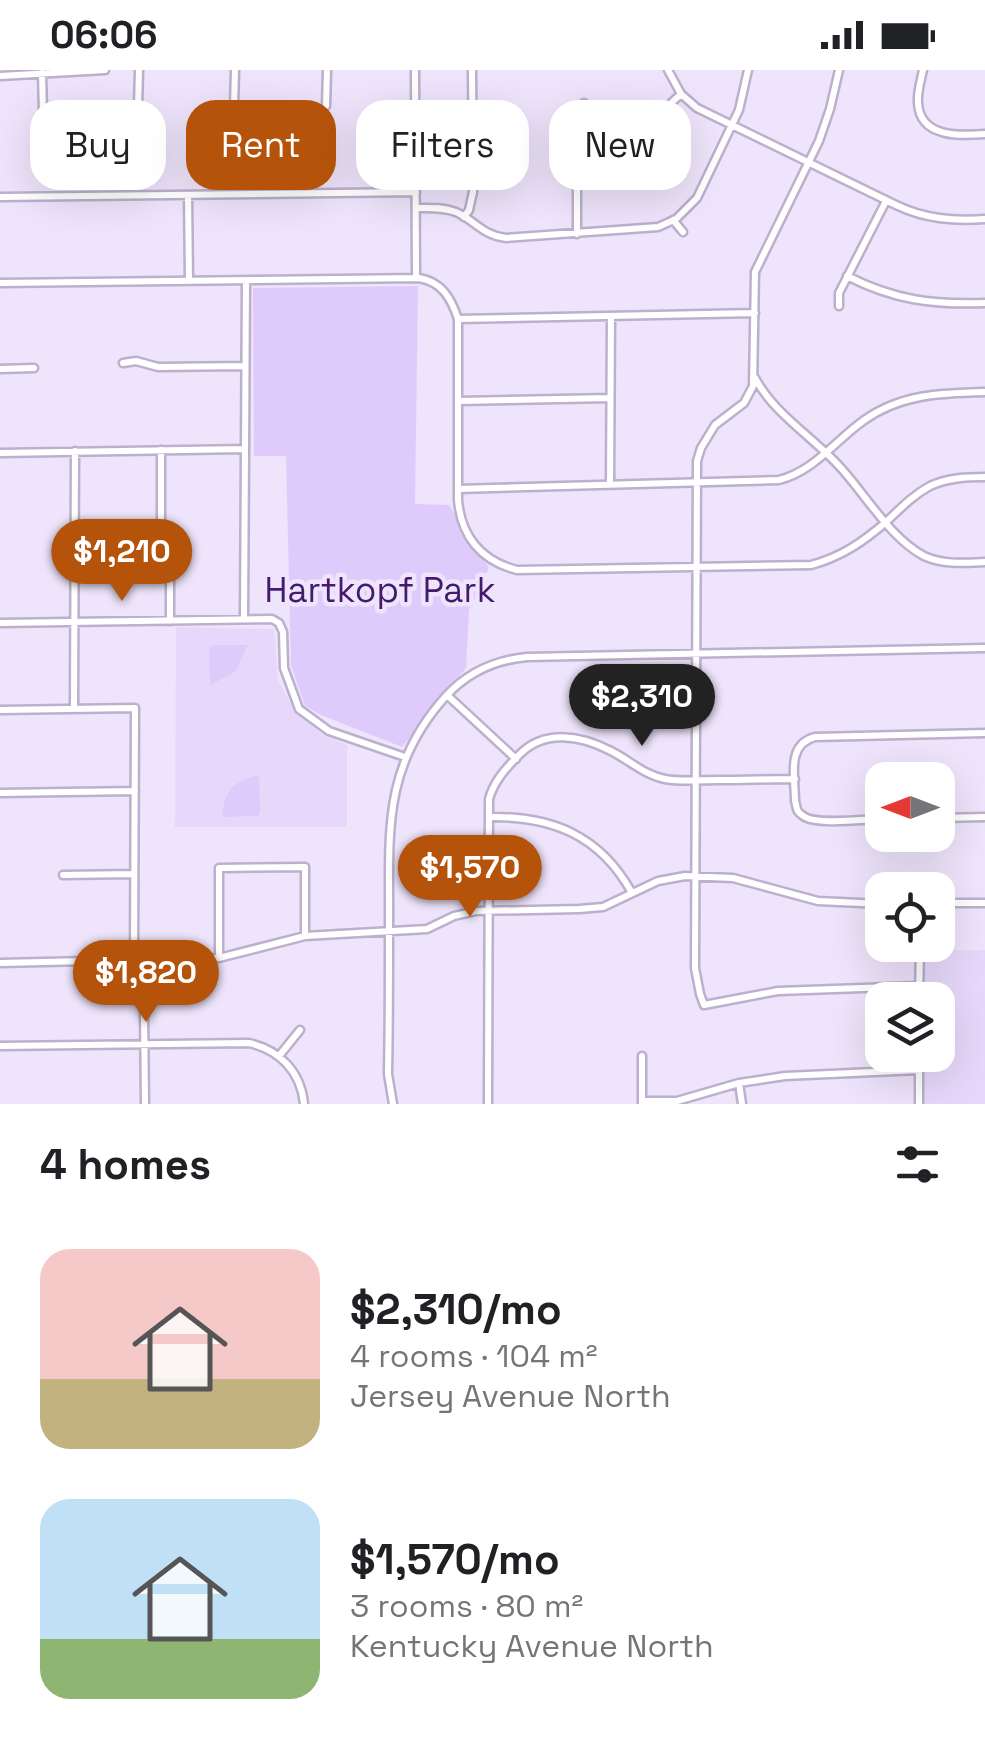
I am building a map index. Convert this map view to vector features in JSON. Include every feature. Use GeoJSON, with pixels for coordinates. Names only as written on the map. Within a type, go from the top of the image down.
{"type":"FeatureCollection","features":[{"type":"Feature","properties":{"kind":"street"},"geometry":{"type":"LineString","coordinates":[[0,76],[105,70]]}},
{"type":"Feature","properties":{"kind":"street"},"geometry":{"type":"LineString","coordinates":[[138,100],[139,70]]}},
{"type":"Feature","properties":{"kind":"street"},"geometry":{"type":"LineString","coordinates":[[234,100],[235,70]]}},
{"type":"Feature","properties":{"kind":"street"},"geometry":{"type":"LineString","coordinates":[[326,100],[327,70]]}},
{"type":"Feature","properties":{"kind":"street"},"geometry":{"type":"LineString","coordinates":[[416,70],[416,278]]}},
{"type":"Feature","properties":{"kind":"street"},"geometry":{"type":"LineString","coordinates":[[464,217],[473,192],[472,70]]}},
{"type":"Feature","properties":{"kind":"street"},"geometry":{"type":"LineString","coordinates":[[668,70],[680,94],[698,108],[886,201],[925,217],[985,219]]}},
{"type":"Feature","properties":{"kind":"street"},"geometry":{"type":"LineString","coordinates":[[416,208],[446,209],[496,237],[648,230],[673,220],[697,198],[739,110],[748,70]]}},
{"type":"Feature","properties":{"kind":"street"},"geometry":{"type":"LineString","coordinates":[[838,70],[825,125],[755,272],[754,376],[750,395],[707,436],[697,461],[694,953],[704,1005],[778,991],[865,988]]}},
{"type":"Feature","properties":{"kind":"street"},"geometry":{"type":"LineString","coordinates":[[923,70],[918,101],[922,117],[932,129],[954,136],[985,134]]}},
{"type":"Feature","properties":{"kind":"street"},"geometry":{"type":"LineString","coordinates":[[42,73],[42,100]]}},
{"type":"Feature","properties":{"kind":"street"},"geometry":{"type":"LineString","coordinates":[[673,100],[680,94]]}},
{"type":"Feature","properties":{"kind":"street"},"geometry":{"type":"LineString","coordinates":[[577,190],[577,234]]}},
{"type":"Feature","properties":{"kind":"street"},"geometry":{"type":"LineString","coordinates":[[0,197],[416,192]]}},
{"type":"Feature","properties":{"kind":"street"},"geometry":{"type":"LineString","coordinates":[[188,195],[189,281]]}},
{"type":"Feature","properties":{"kind":"street"},"geometry":{"type":"LineString","coordinates":[[840,306],[838,293],[886,201]]}},
{"type":"Feature","properties":{"kind":"street"},"geometry":{"type":"LineString","coordinates":[[673,220],[683,232]]}},
{"type":"Feature","properties":{"kind":"street"},"geometry":{"type":"LineString","coordinates":[[847,276],[915,300],[936,304],[985,303]]}},
{"type":"Feature","properties":{"kind":"street"},"geometry":{"type":"LineString","coordinates":[[244,619],[246,280]]}},
{"type":"Feature","properties":{"kind":"street"},"geometry":{"type":"LineString","coordinates":[[0,284],[428,280],[443,290],[458,320],[458,489],[462,524],[474,546],[505,567],[530,571],[696,568],[796,566],[826,561],[852,549],[931,486],[955,478],[985,477]]}},
{"type":"Feature","properties":{"kind":"street"},"geometry":{"type":"LineString","coordinates":[[458,320],[755,313]]}},
{"type":"Feature","properties":{"kind":"street"},"geometry":{"type":"LineString","coordinates":[[610,484],[611,316]]}},
{"type":"Feature","properties":{"kind":"street"},"geometry":{"type":"LineString","coordinates":[[123,363],[158,367],[246,366]]}},
{"type":"Feature","properties":{"kind":"street"},"geometry":{"type":"LineString","coordinates":[[0,369],[34,368]]}},
{"type":"Feature","properties":{"kind":"street"},"geometry":{"type":"LineString","coordinates":[[754,376],[768,399],[826,452],[911,548],[931,559],[985,562]]}},
{"type":"Feature","properties":{"kind":"street"},"geometry":{"type":"LineString","coordinates":[[458,489],[779,480],[802,471],[866,418],[896,402],[928,394],[985,392]]}},
{"type":"Feature","properties":{"kind":"street"},"geometry":{"type":"LineString","coordinates":[[458,401],[610,398]]}},
{"type":"Feature","properties":{"kind":"street"},"geometry":{"type":"LineString","coordinates":[[161,450],[161,539],[170,573],[170,621]]}},
{"type":"Feature","properties":{"kind":"street"},"geometry":{"type":"LineString","coordinates":[[0,453],[245,450]]}},
{"type":"Feature","properties":{"kind":"street"},"geometry":{"type":"LineString","coordinates":[[74,709],[75,452]]}},
{"type":"Feature","properties":{"kind":"street"},"geometry":{"type":"LineString","coordinates":[[0,623],[272,619],[284,632],[284,668],[299,709],[329,731],[406,757]]}},
{"type":"Feature","properties":{"kind":"street"},"geometry":{"type":"LineString","coordinates":[[393,1104],[388,1074],[390,815],[402,767],[422,726],[447,695],[479,669],[510,658],[985,648]]}},
{"type":"Feature","properties":{"kind":"street"},"geometry":{"type":"LineString","coordinates":[[447,695],[516,759]]}},
{"type":"Feature","properties":{"kind":"street"},"geometry":{"type":"LineString","coordinates":[[0,710],[135,708],[134,960],[144,1012],[145,1104]]}},
{"type":"Feature","properties":{"kind":"street"},"geometry":{"type":"LineString","coordinates":[[865,819],[809,820],[799,813],[796,751],[803,741],[985,733]]}},
{"type":"Feature","properties":{"kind":"street"},"geometry":{"type":"LineString","coordinates":[[488,1104],[488,818],[492,790],[516,759],[540,740],[562,737],[609,750],[658,777],[795,779]]}},
{"type":"Feature","properties":{"kind":"street"},"geometry":{"type":"LineString","coordinates":[[0,793],[135,791]]}},
{"type":"Feature","properties":{"kind":"street"},"geometry":{"type":"LineString","coordinates":[[955,818],[985,817]]}},
{"type":"Feature","properties":{"kind":"street"},"geometry":{"type":"LineString","coordinates":[[488,818],[545,822],[578,836],[607,858],[632,894]]}},
{"type":"Feature","properties":{"kind":"street"},"geometry":{"type":"LineString","coordinates":[[219,958],[219,868],[304,867],[304,936]]}},
{"type":"Feature","properties":{"kind":"street"},"geometry":{"type":"LineString","coordinates":[[63,874],[134,874]]}},
{"type":"Feature","properties":{"kind":"street"},"geometry":{"type":"LineString","coordinates":[[0,963],[219,958],[304,936],[427,929],[465,912],[603,907],[658,881],[694,875],[733,878],[818,900],[865,903]]}},
{"type":"Feature","properties":{"kind":"street"},"geometry":{"type":"LineString","coordinates":[[955,903],[985,903]]}},
{"type":"Feature","properties":{"kind":"street"},"geometry":{"type":"LineString","coordinates":[[279,1056],[300,1030]]}},
{"type":"Feature","properties":{"kind":"street"},"geometry":{"type":"LineString","coordinates":[[0,1046],[249,1043],[279,1056],[300,1084],[304,1104]]}},
{"type":"Feature","properties":{"kind":"street"},"geometry":{"type":"LineString","coordinates":[[642,1056],[642,1102],[677,1101],[739,1083],[784,1076],[874,1072]]}},
{"type":"Feature","properties":{"kind":"street"},"geometry":{"type":"LineString","coordinates":[[919,1072],[919,1104]]}},
{"type":"Feature","properties":{"kind":"street"},"geometry":{"type":"LineString","coordinates":[[739,1083],[742,1104]]}},
{"type":"Feature","properties":{"kind":"shaded area"},"geometry":{"type":"Polygon","coordinates":[[[176,627],[274,629],[278,680],[293,708],[322,734],[347,745],[347,827],[175,827],[176,627]]]}},
{"type":"Feature","properties":{"kind":"shaded area"},"geometry":{"type":"Polygon","coordinates":[[[955,950],[985,950],[985,1104],[923,1104],[923,1072],[955,1072],[955,982],[923,982],[923,962],[955,962],[955,950]]]}},
{"type":"Feature","properties":{"kind":"green space","name":"Hartkopf Park"},"geometry":{"type":"Polygon","coordinates":[[[418,286],[415,504],[449,505],[489,568],[469,610],[466,668],[402,747],[305,706],[291,665],[286,456],[254,456],[253,288],[418,286]]]}},
{"type":"Feature","properties":{"kind":"green space"},"geometry":{"type":"Polygon","coordinates":[[[213,645],[248,645],[235,672],[210,685],[209,649],[213,645]]]}},
{"type":"Feature","properties":{"kind":"green space"},"geometry":{"type":"Polygon","coordinates":[[[259,775],[258,816],[222,817],[232,788],[259,775]]]}}]}
